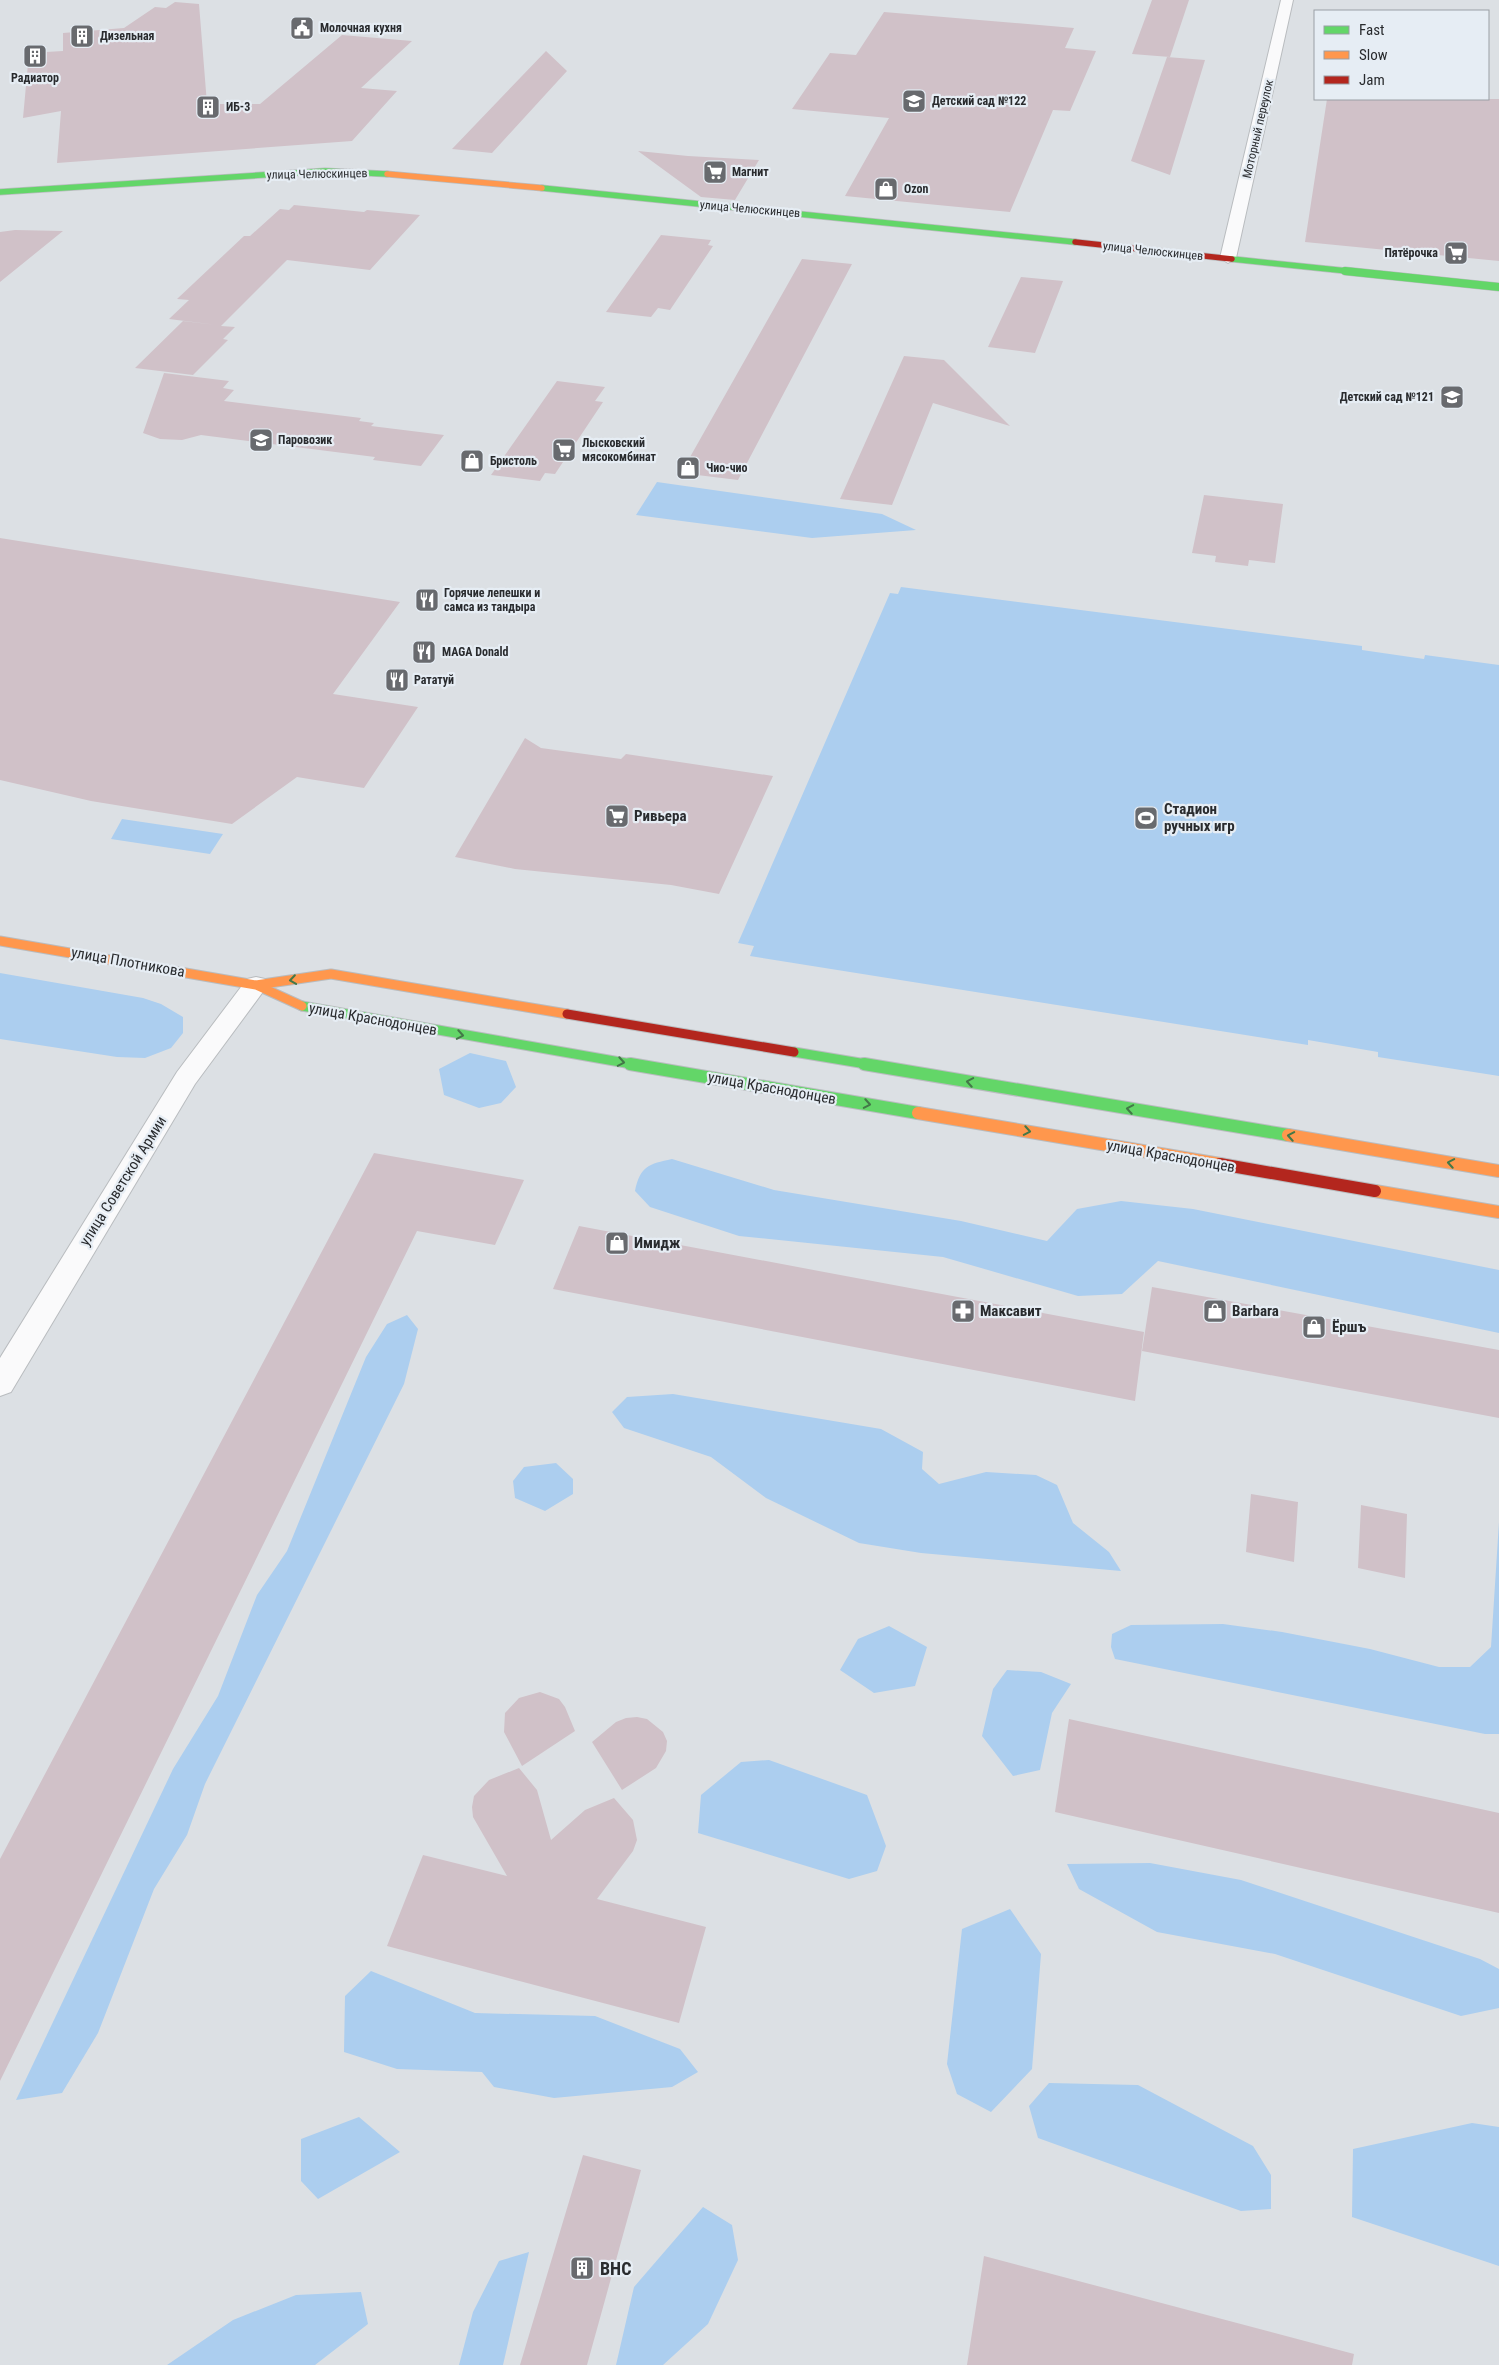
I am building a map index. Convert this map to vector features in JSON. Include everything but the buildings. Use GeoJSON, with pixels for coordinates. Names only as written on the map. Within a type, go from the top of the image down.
{"type":"FeatureCollection","features":[{"type":"Feature","properties":{"kind":"main road","name":"улица Челюскинцев"},"geometry":{"type":"LineString","coordinates":[[0,192],[325,171],[366,172],[761,209],[1499,287]]}},
{"type":"Feature","properties":{"kind":"main road","name":"улица Плотникова"},"geometry":{"type":"LineString","coordinates":[[0,941],[256,985]]}},
{"type":"Feature","properties":{"kind":"main road","name":"улица Краснодонцев"},"geometry":{"type":"LineString","coordinates":[[256,985],[330,974],[1499,1171]]}},
{"type":"Feature","properties":{"kind":"main road","name":"улица Краснодонцев"},"geometry":{"type":"LineString","coordinates":[[256,985],[309,1009],[1499,1212]]}},
{"type":"Feature","properties":{"kind":"street","name":"Моторный переулок"},"geometry":{"type":"LineString","coordinates":[[1228,258],[1287,0]]}},
{"type":"Feature","properties":{"kind":"street","name":"улица Советской Армии"},"geometry":{"type":"LineString","coordinates":[[0,1384],[186,1078],[256,985]]}},
{"type":"Feature","properties":{"kind":"shaded area"},"geometry":{"type":"Polygon","coordinates":[[[657,482],[882,514],[916,530],[812,538],[636,515],[657,482]]]}},
{"type":"Feature","properties":{"kind":"shaded area","name":"Стадион ручных игр"},"geometry":{"type":"Polygon","coordinates":[[[901,587],[1362,646],[1362,650],[1424,659],[1425,655],[1499,665],[1499,1076],[1378,1057],[1378,1052],[1308,1040],[1308,1045],[750,956],[754,946],[738,943],[890,593],[898,594],[901,587]]]}},
{"type":"Feature","properties":{"kind":"shaded area"},"geometry":{"type":"Polygon","coordinates":[[[122,819],[223,834],[210,854],[111,839],[122,819]]]}},
{"type":"Feature","properties":{"kind":"shaded area"},"geometry":{"type":"Polygon","coordinates":[[[0,973],[143,998],[161,1004],[183,1017],[183,1033],[171,1048],[145,1058],[117,1057],[0,1039],[0,973]]]}},
{"type":"Feature","properties":{"kind":"shaded area"},"geometry":{"type":"Polygon","coordinates":[[[470,1053],[506,1061],[516,1087],[501,1103],[479,1108],[444,1095],[439,1069],[470,1053]]]}},
{"type":"Feature","properties":{"kind":"shaded area"},"geometry":{"type":"Polygon","coordinates":[[[672,1159],[774,1190],[961,1221],[1047,1241],[1077,1209],[1121,1201],[1193,1209],[1499,1270],[1499,1333],[1158,1261],[1122,1294],[1078,1296],[943,1257],[739,1236],[650,1207],[635,1191],[643,1171],[652,1165],[672,1159]]]}},
{"type":"Feature","properties":{"kind":"shaded area"},"geometry":{"type":"Polygon","coordinates":[[[407,1315],[418,1329],[404,1384],[205,1784],[187,1835],[154,1889],[98,2033],[62,2093],[16,2100],[173,1769],[218,1696],[257,1595],[287,1551],[366,1357],[387,1324],[407,1315]]]}},
{"type":"Feature","properties":{"kind":"shaded area"},"geometry":{"type":"Polygon","coordinates":[[[673,1394],[881,1429],[923,1452],[922,1469],[939,1484],[986,1472],[1036,1475],[1057,1485],[1073,1523],[1109,1552],[1121,1571],[921,1553],[859,1543],[766,1498],[711,1457],[624,1428],[612,1412],[627,1397],[673,1394]]]}},
{"type":"Feature","properties":{"kind":"shaded area"},"geometry":{"type":"Polygon","coordinates":[[[556,1463],[573,1479],[573,1494],[545,1511],[515,1498],[513,1481],[524,1467],[556,1463]]]}},
{"type":"Feature","properties":{"kind":"shaded area"},"geometry":{"type":"Polygon","coordinates":[[[1499,1522],[1499,1734],[1485,1734],[1115,1659],[1111,1647],[1112,1634],[1131,1625],[1223,1624],[1282,1632],[1370,1649],[1439,1667],[1470,1667],[1491,1647],[1499,1522]]]}},
{"type":"Feature","properties":{"kind":"shaded area"},"geometry":{"type":"Polygon","coordinates":[[[889,1626],[927,1647],[915,1686],[874,1693],[840,1670],[858,1639],[889,1626]]]}},
{"type":"Feature","properties":{"kind":"shaded area"},"geometry":{"type":"Polygon","coordinates":[[[1007,1670],[1041,1672],[1071,1684],[1052,1713],[1040,1770],[1013,1776],[982,1736],[993,1689],[1007,1670]]]}},
{"type":"Feature","properties":{"kind":"shaded area"},"geometry":{"type":"Polygon","coordinates":[[[769,1760],[867,1795],[886,1846],[877,1871],[849,1879],[698,1833],[701,1795],[741,1762],[769,1760]]]}},
{"type":"Feature","properties":{"kind":"shaded area"},"geometry":{"type":"Polygon","coordinates":[[[1150,1863],[1241,1880],[1480,1959],[1499,1969],[1499,2008],[1461,2016],[1275,1954],[1157,1932],[1079,1889],[1067,1864],[1150,1863]]]}},
{"type":"Feature","properties":{"kind":"shaded area"},"geometry":{"type":"Polygon","coordinates":[[[1010,1909],[1041,1954],[1032,2069],[991,2112],[957,2094],[947,2064],[962,1929],[1010,1909]]]}},
{"type":"Feature","properties":{"kind":"shaded area"},"geometry":{"type":"Polygon","coordinates":[[[371,1971],[475,2013],[595,2016],[680,2049],[698,2072],[672,2087],[554,2098],[494,2087],[482,2072],[397,2069],[344,2052],[345,1996],[371,1971]]]}},
{"type":"Feature","properties":{"kind":"shaded area"},"geometry":{"type":"Polygon","coordinates":[[[1049,2083],[1138,2085],[1253,2146],[1271,2175],[1271,2209],[1241,2211],[1038,2138],[1029,2106],[1049,2083]]]}},
{"type":"Feature","properties":{"kind":"shaded area"},"geometry":{"type":"Polygon","coordinates":[[[359,2117],[400,2152],[318,2199],[301,2181],[301,2139],[359,2117]]]}},
{"type":"Feature","properties":{"kind":"shaded area"},"geometry":{"type":"Polygon","coordinates":[[[1472,2123],[1499,2127],[1499,2266],[1352,2217],[1353,2149],[1472,2123]]]}},
{"type":"Feature","properties":{"kind":"shaded area"},"geometry":{"type":"Polygon","coordinates":[[[703,2207],[732,2225],[738,2260],[708,2324],[663,2365],[616,2365],[634,2287],[703,2207]]]}},
{"type":"Feature","properties":{"kind":"shaded area"},"geometry":{"type":"Polygon","coordinates":[[[529,2252],[503,2365],[459,2365],[473,2312],[499,2261],[529,2252]]]}},
{"type":"Feature","properties":{"kind":"shaded area"},"geometry":{"type":"Polygon","coordinates":[[[361,2292],[368,2324],[315,2365],[167,2365],[233,2320],[296,2295],[361,2292]]]}},
{"type":"Feature","properties":{"kind":"traffic: fast"},"geometry":{"type":"LineString","coordinates":[[0,192],[325,171],[387,174]]}},
{"type":"Feature","properties":{"kind":"traffic: fast"},"geometry":{"type":"LineString","coordinates":[[542,188],[1075,242]]}},
{"type":"Feature","properties":{"kind":"traffic: fast"},"geometry":{"type":"LineString","coordinates":[[1232,259],[1499,287]]}},
{"type":"Feature","properties":{"kind":"traffic: fast"},"geometry":{"type":"LineString","coordinates":[[302,1006],[309,1009],[918,1113]]}},
{"type":"Feature","properties":{"kind":"traffic: fast"},"geometry":{"type":"LineString","coordinates":[[794,1052],[1288,1135]]}},
{"type":"Feature","properties":{"kind":"traffic: slow"},"geometry":{"type":"LineString","coordinates":[[387,174],[542,188]]}},
{"type":"Feature","properties":{"kind":"traffic: slow"},"geometry":{"type":"LineString","coordinates":[[0,941],[256,985],[302,1006]]}},
{"type":"Feature","properties":{"kind":"traffic: slow"},"geometry":{"type":"LineString","coordinates":[[256,985],[331,974],[567,1014]]}},
{"type":"Feature","properties":{"kind":"traffic: slow"},"geometry":{"type":"LineString","coordinates":[[918,1113],[1220,1164]]}},
{"type":"Feature","properties":{"kind":"traffic: slow"},"geometry":{"type":"LineString","coordinates":[[1288,1135],[1499,1171]]}},
{"type":"Feature","properties":{"kind":"traffic: slow"},"geometry":{"type":"LineString","coordinates":[[1375,1191],[1499,1212]]}},
{"type":"Feature","properties":{"kind":"traffic: jam"},"geometry":{"type":"LineString","coordinates":[[1075,242],[1232,259]]}},
{"type":"Feature","properties":{"kind":"traffic: jam"},"geometry":{"type":"LineString","coordinates":[[567,1014],[794,1052]]}},
{"type":"Feature","properties":{"kind":"traffic: jam"},"geometry":{"type":"LineString","coordinates":[[1220,1164],[1375,1191]]}},
{"type":"Feature","properties":{"kind":"place","name":"Молочная кухня"},"geometry":{"type":"Point","coordinates":[302,28]}},
{"type":"Feature","properties":{"kind":"place","name":"Дизельная"},"geometry":{"type":"Point","coordinates":[82,36]}},
{"type":"Feature","properties":{"kind":"place","name":"Радиатор"},"geometry":{"type":"Point","coordinates":[35,56]}},
{"type":"Feature","properties":{"kind":"place","name":"Детский сад №122"},"geometry":{"type":"Point","coordinates":[914,101]}},
{"type":"Feature","properties":{"kind":"place","name":"ИБ-3"},"geometry":{"type":"Point","coordinates":[208,107]}},
{"type":"Feature","properties":{"kind":"place","name":"Магнит"},"geometry":{"type":"Point","coordinates":[715,172]}},
{"type":"Feature","properties":{"kind":"place","name":"Ozon"},"geometry":{"type":"Point","coordinates":[886,189]}},
{"type":"Feature","properties":{"kind":"place","name":"Пятёрочка"},"geometry":{"type":"Point","coordinates":[1456,253]}},
{"type":"Feature","properties":{"kind":"place","name":"Детский сад №121"},"geometry":{"type":"Point","coordinates":[1452,397]}},
{"type":"Feature","properties":{"kind":"place","name":"Паровозик"},"geometry":{"type":"Point","coordinates":[261,440]}},
{"type":"Feature","properties":{"kind":"place","name":"Лысковский мясокомбинат"},"geometry":{"type":"Point","coordinates":[564,450]}},
{"type":"Feature","properties":{"kind":"place","name":"Бристоль"},"geometry":{"type":"Point","coordinates":[472,461]}},
{"type":"Feature","properties":{"kind":"place","name":"Чио-чио"},"geometry":{"type":"Point","coordinates":[688,468]}},
{"type":"Feature","properties":{"kind":"place","name":"Горячие лепешки и самса из тандыра"},"geometry":{"type":"Point","coordinates":[427,600]}},
{"type":"Feature","properties":{"kind":"place","name":"MAGA Donald"},"geometry":{"type":"Point","coordinates":[424,652]}},
{"type":"Feature","properties":{"kind":"place","name":"Рататуй"},"geometry":{"type":"Point","coordinates":[397,680]}},
{"type":"Feature","properties":{"kind":"place","name":"Ривьера"},"geometry":{"type":"Point","coordinates":[617,816]}},
{"type":"Feature","properties":{"kind":"place","name":"Стадион ручных игр"},"geometry":{"type":"Point","coordinates":[1146,818]}},
{"type":"Feature","properties":{"kind":"place","name":"Имидж"},"geometry":{"type":"Point","coordinates":[617,1243]}},
{"type":"Feature","properties":{"kind":"place","name":"Максавит"},"geometry":{"type":"Point","coordinates":[963,1311]}},
{"type":"Feature","properties":{"kind":"place","name":"Barbara"},"geometry":{"type":"Point","coordinates":[1215,1311]}},
{"type":"Feature","properties":{"kind":"place","name":"Ёршъ"},"geometry":{"type":"Point","coordinates":[1314,1327]}},
{"type":"Feature","properties":{"kind":"place","name":"ВНС"},"geometry":{"type":"Point","coordinates":[582,2268]}}]}
